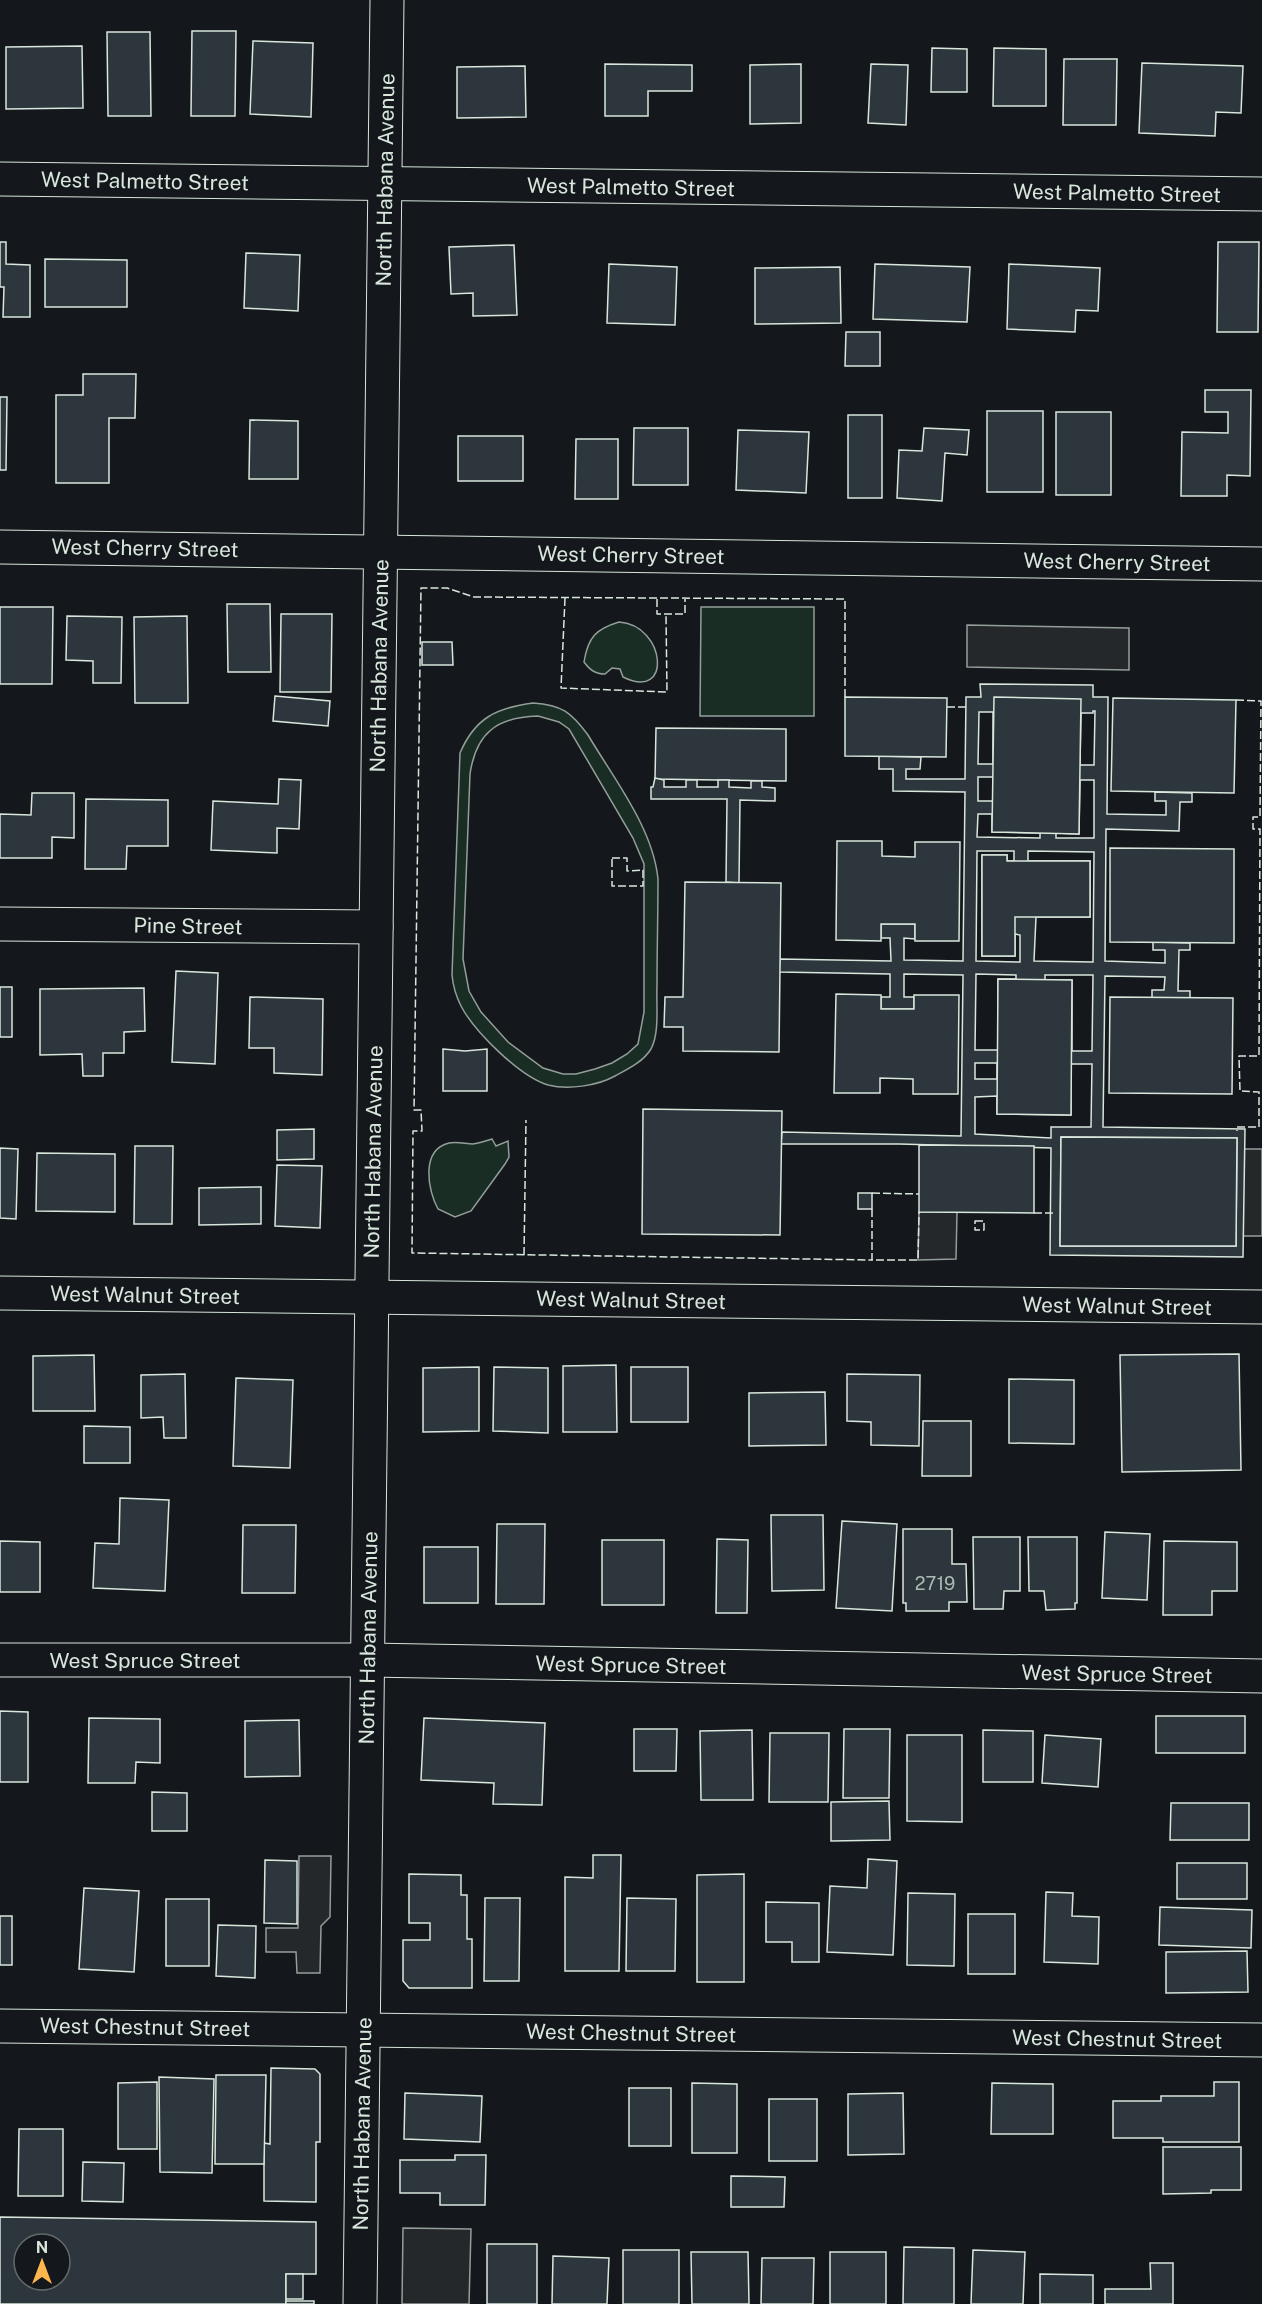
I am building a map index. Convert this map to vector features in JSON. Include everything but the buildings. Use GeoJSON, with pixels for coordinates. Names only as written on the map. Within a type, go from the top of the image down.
{"type":"FeatureCollection","features":[{"type":"Feature","properties":{"kind":"street","name":"North Habana Avenue"},"geometry":{"type":"LineString","coordinates":[[360,2304],[387,0]]}},
{"type":"Feature","properties":{"kind":"street","name":"West Palmetto Street"},"geometry":{"type":"LineString","coordinates":[[0,179],[1262,194]]}},
{"type":"Feature","properties":{"kind":"street","name":"West Cherry Street"},"geometry":{"type":"LineString","coordinates":[[0,547],[1262,564]]}},
{"type":"Feature","properties":{"kind":"street","name":"Pine Street"},"geometry":{"type":"LineString","coordinates":[[0,924],[376,927]]}},
{"type":"Feature","properties":{"kind":"street","name":"West Walnut Street"},"geometry":{"type":"LineString","coordinates":[[0,1293],[1262,1307]]}},
{"type":"Feature","properties":{"kind":"street","name":"West Spruce Street"},"geometry":{"type":"LineString","coordinates":[[0,1660],[368,1660],[1262,1676]]}},
{"type":"Feature","properties":{"kind":"street","name":"West Chestnut Street"},"geometry":{"type":"LineString","coordinates":[[0,2026],[1262,2040]]}},
{"type":"Feature","properties":{"kind":"green space"},"geometry":{"type":"Polygon","coordinates":[[[701,607],[814,607],[814,716],[700,716],[701,607]]]}},
{"type":"Feature","properties":{"kind":"green space"},"geometry":{"type":"Polygon","coordinates":[[[619,622],[635,626],[646,635],[654,647],[657,660],[656,671],[650,679],[639,682],[623,677],[620,669],[612,668],[605,674],[598,673],[584,662],[588,646],[594,635],[619,622]]]}},
{"type":"Feature","properties":{"kind":"green space"},"geometry":{"type":"Polygon","coordinates":[[[533,703],[551,706],[571,715],[588,735],[631,804],[649,841],[655,860],[658,892],[657,1018],[654,1042],[648,1054],[635,1065],[591,1085],[573,1087],[548,1085],[524,1073],[476,1028],[461,1006],[453,983],[460,753],[480,723],[498,712],[533,703]],[[538,716],[511,720],[491,730],[477,748],[470,774],[463,959],[469,991],[481,1012],[508,1042],[543,1068],[563,1074],[576,1074],[612,1063],[638,1044],[644,1012],[644,864],[633,838],[569,729],[559,722],[538,716]]]}},
{"type":"Feature","properties":{"kind":"green space"},"geometry":{"type":"Polygon","coordinates":[[[492,1139],[496,1146],[508,1141],[509,1157],[471,1211],[455,1217],[438,1209],[429,1182],[430,1162],[434,1154],[440,1147],[449,1143],[473,1144],[492,1139]]]}},
{"type":"Feature","properties":{"kind":"shaded area"},"geometry":{"type":"Polygon","coordinates":[[[967,625],[1129,628],[1129,670],[967,667],[967,625]]]}},
{"type":"Feature","properties":{"kind":"shaded area"},"geometry":{"type":"Polygon","coordinates":[[[1243,1149],[1262,1149],[1262,1236],[1243,1236],[1243,1149]]]}},
{"type":"Feature","properties":{"kind":"shaded area"},"geometry":{"type":"Polygon","coordinates":[[[919,1212],[957,1212],[956,1259],[918,1260],[919,1212]]]}},
{"type":"Feature","properties":{"kind":"shaded area"},"geometry":{"type":"Polygon","coordinates":[[[299,1856],[331,1856],[330,1917],[321,1926],[320,1973],[297,1973],[296,1952],[266,1952],[266,1928],[298,1928],[299,1856]]]}},
{"type":"Feature","properties":{"kind":"shaded area"},"geometry":{"type":"Polygon","coordinates":[[[403,2228],[471,2229],[469,2304],[402,2304],[403,2228]]]}},
{"type":"Feature","properties":{"kind":"fence"},"geometry":{"type":"LineString","coordinates":[[845,697],[845,599],[474,597],[447,588],[421,588],[414,1110],[421,1110],[422,1131],[413,1131],[412,1253],[872,1260]]}},
{"type":"Feature","properties":{"kind":"fence"},"geometry":{"type":"LineString","coordinates":[[565,598],[561,688],[667,692],[666,614]]}},
{"type":"Feature","properties":{"kind":"fence"},"geometry":{"type":"LineString","coordinates":[[657,599],[657,614],[685,614],[685,599]]}},
{"type":"Feature","properties":{"kind":"fence"},"geometry":{"type":"LineString","coordinates":[[1236,700],[1261,701],[1260,817],[1253,817],[1253,829],[1260,829],[1259,1056],[1239,1056],[1240,1091],[1259,1092],[1259,1127],[1237,1127],[1237,1131]]}},
{"type":"Feature","properties":{"kind":"fence"},"geometry":{"type":"LineString","coordinates":[[947,707],[968,707]]}},
{"type":"Feature","properties":{"kind":"fence"},"geometry":{"type":"LineString","coordinates":[[612,858],[627,858],[627,871],[643,870],[643,886],[612,886],[612,858]]}},
{"type":"Feature","properties":{"kind":"fence"},"geometry":{"type":"LineString","coordinates":[[524,1255],[526,1120]]}},
{"type":"Feature","properties":{"kind":"fence"},"geometry":{"type":"LineString","coordinates":[[872,1193],[919,1194]]}},
{"type":"Feature","properties":{"kind":"fence"},"geometry":{"type":"LineString","coordinates":[[872,1209],[872,1260],[918,1260],[919,1212]]}},
{"type":"Feature","properties":{"kind":"fence"},"geometry":{"type":"LineString","coordinates":[[1034,1213],[1055,1213]]}},
{"type":"Feature","properties":{"kind":"fence"},"geometry":{"type":"LineString","coordinates":[[975,1221],[984,1221],[984,1230],[975,1230],[975,1221]]}}]}
